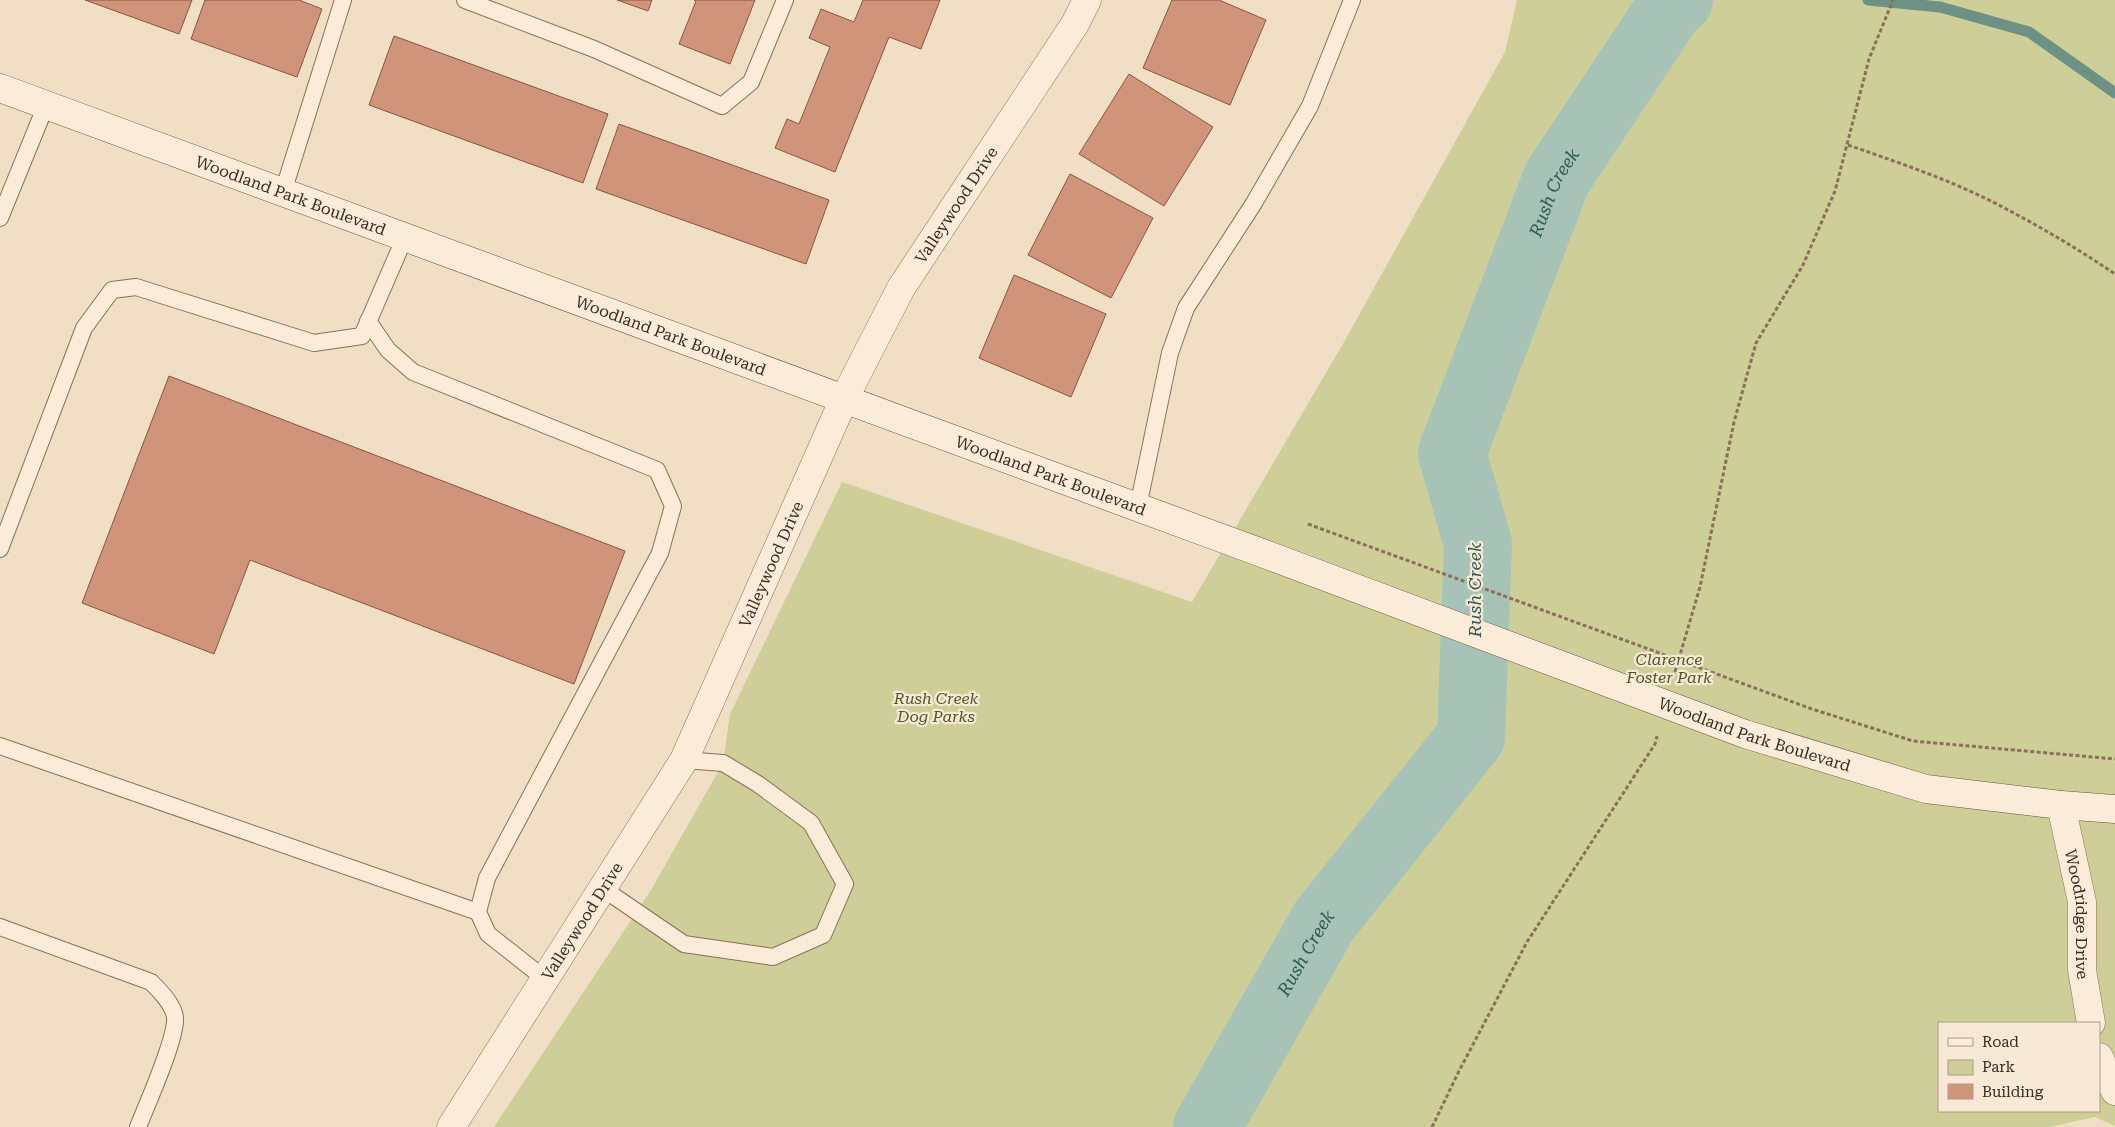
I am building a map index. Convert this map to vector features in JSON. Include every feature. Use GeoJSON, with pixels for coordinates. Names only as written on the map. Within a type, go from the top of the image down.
{"type":"FeatureCollection","features":[{"type":"Feature","properties":{"kind":"street","name":"Valleywood Drive"},"geometry":{"type":"LineString","coordinates":[[451,1127],[684,760],[844,398],[901,288],[1075,24],[1087,0]]}},
{"type":"Feature","properties":{"kind":"street","name":"Woodland Park Boulevard"},"geometry":{"type":"LineString","coordinates":[[0,88],[844,398],[1745,734],[1926,789],[2061,805],[2115,809]]}},
{"type":"Feature","properties":{"kind":"street","name":"Woodridge Drive"},"geometry":{"type":"LineString","coordinates":[[2061,805],[2082,902],[2082,970],[2091,1022]]}},
{"type":"Feature","properties":{"kind":"street"},"geometry":{"type":"LineString","coordinates":[[2100,1059],[2115,1091]]}},
{"type":"Feature","properties":{"kind":"lane"},"geometry":{"type":"LineString","coordinates":[[283,192],[343,0]]}},
{"type":"Feature","properties":{"kind":"lane"},"geometry":{"type":"LineString","coordinates":[[465,0],[594,49],[722,106],[751,82],[785,0]]}},
{"type":"Feature","properties":{"kind":"lane"},"geometry":{"type":"LineString","coordinates":[[1138,507],[1170,353],[1186,308],[1254,203],[1310,106],[1352,0]]}},
{"type":"Feature","properties":{"kind":"lane"},"geometry":{"type":"LineString","coordinates":[[0,218],[46,105]]}},
{"type":"Feature","properties":{"kind":"lane"},"geometry":{"type":"LineString","coordinates":[[0,549],[84,328],[112,290],[136,287],[314,343],[362,336],[405,237]]}},
{"type":"Feature","properties":{"kind":"lane"},"geometry":{"type":"LineString","coordinates":[[368,321],[388,350],[413,372],[657,470],[673,506],[660,552],[487,878],[478,912],[488,934],[545,979]]}},
{"type":"Feature","properties":{"kind":"lane"},"geometry":{"type":"LineString","coordinates":[[0,746],[478,912]]}},
{"type":"Feature","properties":{"kind":"lane"},"geometry":{"type":"LineString","coordinates":[[602,888],[684,944],[773,957],[823,935],[845,884],[811,823],[758,784],[723,763],[684,760]]}},
{"type":"Feature","properties":{"kind":"lane"},"geometry":{"type":"LineString","coordinates":[[2,934],[151,982],[165,998],[175,1017],[171,1042],[138,1127]]}},
{"type":"Feature","properties":{"kind":"path"},"geometry":{"type":"LineString","coordinates":[[1432,1127],[1459,1071],[1527,942],[1655,744],[1700,587],[1734,422],[1756,343],[1803,265],[1835,191],[1869,59],[1893,0]]}},
{"type":"Feature","properties":{"kind":"path"},"geometry":{"type":"LineString","coordinates":[[1848,145],[1918,170],[2009,210],[2087,255],[2115,274]]}},
{"type":"Feature","properties":{"kind":"path"},"geometry":{"type":"LineString","coordinates":[[1308,524],[1812,709],[1913,741],[2115,759]]}},
{"type":"Feature","properties":{"kind":"green space","name":"Clarence Foster Park"},"geometry":{"type":"Polygon","coordinates":[[[1517,0],[2115,0],[2115,1126],[2095,1117],[2049,1127],[494,1127],[651,890],[723,763],[730,714],[842,482],[1192,602],[1344,342],[1505,52],[1517,0]]]}},
{"type":"Feature","properties":{"kind":"building"},"geometry":{"type":"Polygon","coordinates":[[[85,0],[192,0],[179,34],[85,0]]]}},
{"type":"Feature","properties":{"kind":"building"},"geometry":{"type":"Polygon","coordinates":[[[205,0],[299,0],[322,9],[297,77],[191,39],[205,0]]]}},
{"type":"Feature","properties":{"kind":"building"},"geometry":{"type":"Polygon","coordinates":[[[617,0],[652,0],[648,11],[617,0]]]}},
{"type":"Feature","properties":{"kind":"building"},"geometry":{"type":"Polygon","coordinates":[[[694,0],[755,0],[730,64],[679,44],[696,1],[694,0]]]}},
{"type":"Feature","properties":{"kind":"building"},"geometry":{"type":"Polygon","coordinates":[[[863,0],[940,0],[921,49],[889,37],[835,172],[775,148],[787,119],[799,124],[830,47],[809,38],[821,9],[854,22],[863,0]]]}},
{"type":"Feature","properties":{"kind":"building"},"geometry":{"type":"Polygon","coordinates":[[[1172,0],[1219,0],[1266,20],[1230,105],[1143,68],[1172,0]]]}},
{"type":"Feature","properties":{"kind":"building"},"geometry":{"type":"Polygon","coordinates":[[[394,36],[608,114],[583,183],[369,105],[394,36]]]}},
{"type":"Feature","properties":{"kind":"building"},"geometry":{"type":"Polygon","coordinates":[[[1129,74],[1213,127],[1164,206],[1079,154],[1129,74]]]}},
{"type":"Feature","properties":{"kind":"building"},"geometry":{"type":"Polygon","coordinates":[[[619,124],[829,200],[806,264],[596,189],[619,124]]]}},
{"type":"Feature","properties":{"kind":"building"},"geometry":{"type":"Polygon","coordinates":[[[1070,174],[1153,218],[1111,298],[1028,255],[1070,174]]]}},
{"type":"Feature","properties":{"kind":"building"},"geometry":{"type":"Polygon","coordinates":[[[1014,275],[1106,314],[1071,397],[979,358],[1014,275]]]}},
{"type":"Feature","properties":{"kind":"building"},"geometry":{"type":"Polygon","coordinates":[[[169,376],[625,551],[574,684],[250,560],[214,654],[82,603],[169,376]]]}},
{"type":"Feature","properties":{"kind":"waterway","name":"Rush Creek"},"geometry":{"type":"LineString","coordinates":[[1207,1127],[1324,921],[1471,737],[1478,544],[1452,453],[1557,178],[1669,9],[1679,0]]}},
{"type":"Feature","properties":{"kind":"waterway"},"geometry":{"type":"LineString","coordinates":[[1868,0],[1940,7],[2029,32],[2115,93]]}},
{"type":"Feature","properties":{"kind":"park label","name":"Rush Creek Dog Parks"},"geometry":{"type":"Point","coordinates":[936,707]}}]}
